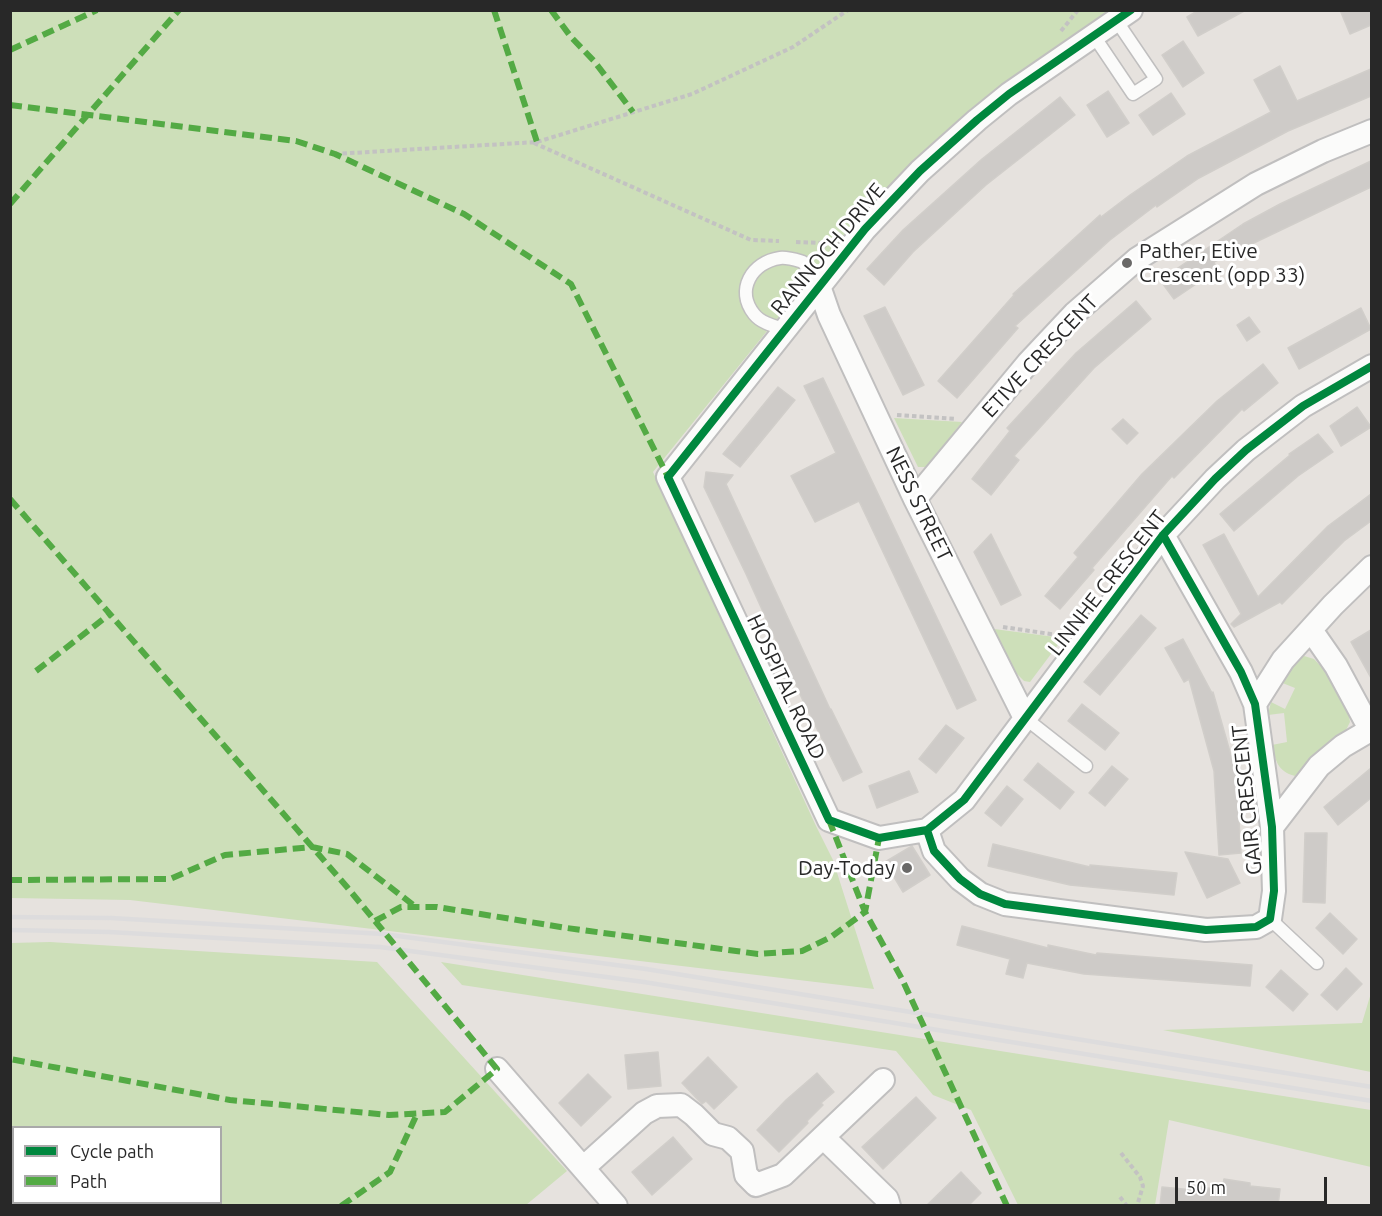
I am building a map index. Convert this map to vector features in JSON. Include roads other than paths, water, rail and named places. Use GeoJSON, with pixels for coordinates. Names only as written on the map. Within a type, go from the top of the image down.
{"type":"FeatureCollection","features":[{"type":"Feature","properties":{"kind":"street","name":"RANNOCH DRIVE"},"geometry":{"type":"LineString","coordinates":[[668,477],[865,229],[920,171],[1009,94],[1124,15]]}},
{"type":"Feature","properties":{"kind":"street","name":"ETIVE CRESCENT"},"geometry":{"type":"LineString","coordinates":[[915,499],[1028,363],[1075,313],[1137,259],[1256,184],[1323,151],[1371,131]]}},
{"type":"Feature","properties":{"kind":"street","name":"NESS STREET"},"geometry":{"type":"LineString","coordinates":[[819,286],[829,315],[915,499],[1025,718]]}},
{"type":"Feature","properties":{"kind":"street","name":"LINNHE CRESCENT"},"geometry":{"type":"LineString","coordinates":[[927,830],[964,800],[1163,535],[1215,479],[1246,450],[1303,406],[1371,366]]}},
{"type":"Feature","properties":{"kind":"street","name":"HOSPITAL ROAD"},"geometry":{"type":"LineString","coordinates":[[668,477],[829,819],[879,838],[927,830]]}},
{"type":"Feature","properties":{"kind":"street","name":"GAIR CRESCENT"},"geometry":{"type":"LineString","coordinates":[[1163,535],[1241,672],[1255,704],[1272,827],[1274,891],[1270,919]]}},
{"type":"Feature","properties":{"kind":"street"},"geometry":{"type":"LineString","coordinates":[[1255,704],[1283,660],[1371,567]]}},
{"type":"Feature","properties":{"kind":"street"},"geometry":{"type":"LineString","coordinates":[[1272,827],[1319,766],[1344,746],[1371,729],[1336,666],[1311,630]]}},
{"type":"Feature","properties":{"kind":"street"},"geometry":{"type":"LineString","coordinates":[[927,830],[934,851],[960,879],[980,894],[1005,904],[1206,930],[1256,927],[1270,919]]}},
{"type":"Feature","properties":{"kind":"street"},"geometry":{"type":"LineString","coordinates":[[496,1068],[616,1206]]}},
{"type":"Feature","properties":{"kind":"street"},"geometry":{"type":"LineString","coordinates":[[584,1168],[644,1113],[657,1106],[681,1105],[713,1134],[728,1138],[742,1151],[746,1174],[756,1185],[783,1174],[883,1080]]}},
{"type":"Feature","properties":{"kind":"street"},"geometry":{"type":"LineString","coordinates":[[823,1137],[887,1199],[889,1206]]}},
{"type":"Feature","properties":{"kind":"lane"},"geometry":{"type":"LineString","coordinates":[[1094,36],[1133,94],[1156,79],[1124,15]]}},
{"type":"Feature","properties":{"kind":"lane"},"geometry":{"type":"LineString","coordinates":[[784,329],[766,323],[754,314],[746,295],[746,284],[752,274],[765,261],[783,257],[803,262],[819,286]]}},
{"type":"Feature","properties":{"kind":"lane"},"geometry":{"type":"LineString","coordinates":[[1025,718],[1086,766]]}},
{"type":"Feature","properties":{"kind":"lane"},"geometry":{"type":"LineString","coordinates":[[1270,919],[1317,963]]}},
{"type":"Feature","properties":{"kind":"railway"},"geometry":{"type":"LineString","coordinates":[[10,917],[111,918],[383,934],[646,969],[1372,1087]]}},
{"type":"Feature","properties":{"kind":"railway"},"geometry":{"type":"LineString","coordinates":[[10,930],[109,932],[380,947],[644,982],[1372,1101]]}},
{"type":"Feature","properties":{"kind":"place","name":"Pather, Etive Crescent (opp 33)"},"geometry":{"type":"Point","coordinates":[1127,263]}},
{"type":"Feature","properties":{"kind":"place","name":"Day-Today"},"geometry":{"type":"Point","coordinates":[907,868]}}]}
